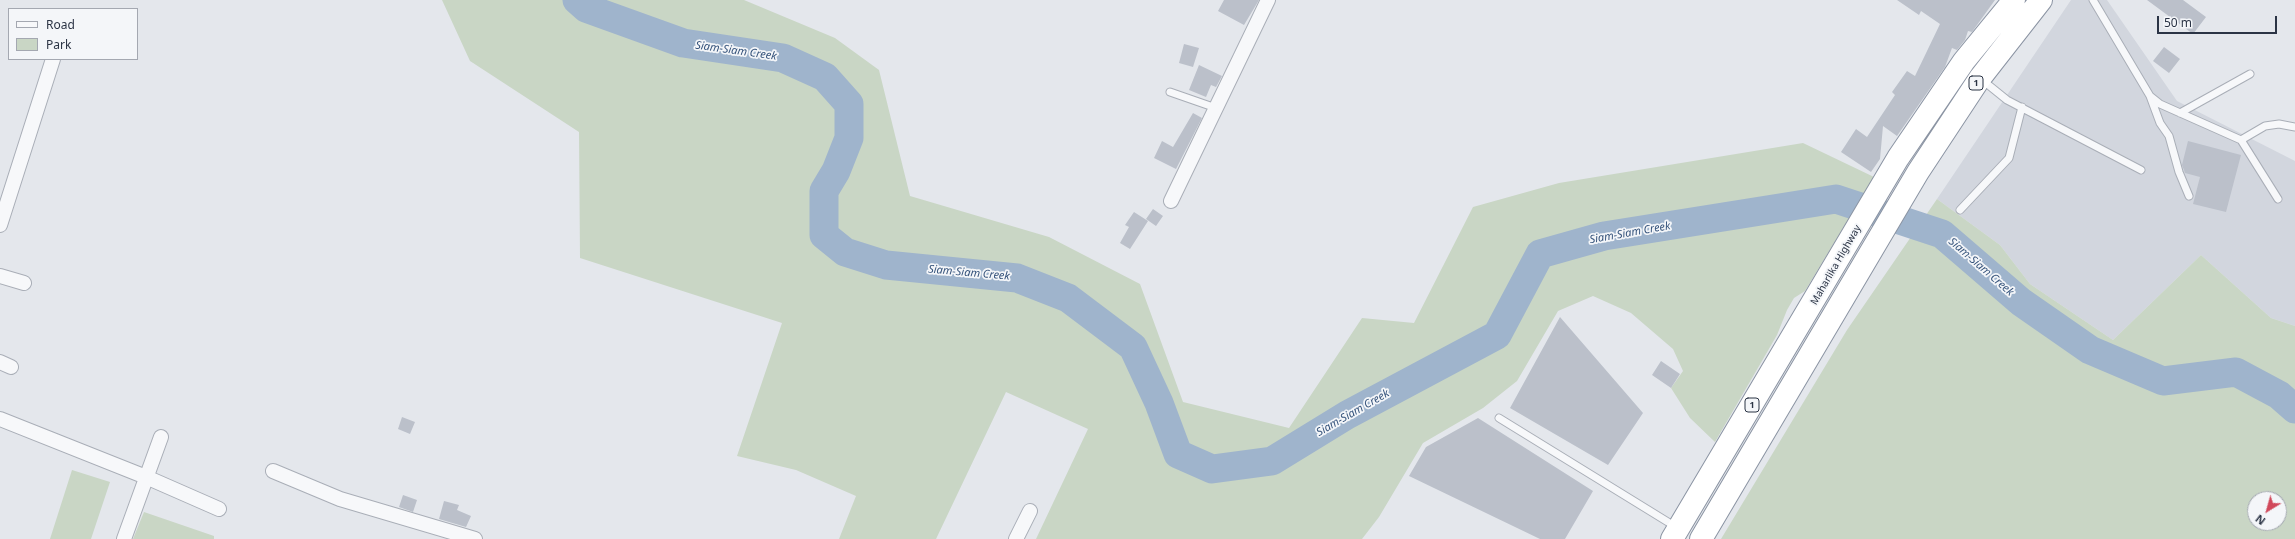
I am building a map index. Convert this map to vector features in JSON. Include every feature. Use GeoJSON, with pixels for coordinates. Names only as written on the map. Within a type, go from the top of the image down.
{"type":"FeatureCollection","features":[{"type":"Feature","properties":{"kind":"highway","name":"Maharlika Highway"},"geometry":{"type":"LineString","coordinates":[[1675,534],[1898,158],[1964,62],[2014,0]]}},
{"type":"Feature","properties":{"kind":"highway","name":"1"},"geometry":{"type":"LineString","coordinates":[[1701,539],[1850,284],[1918,172],[1980,78],[2041,0]]}},
{"type":"Feature","properties":{"kind":"street"},"geometry":{"type":"LineString","coordinates":[[1171,201],[1268,0]]}},
{"type":"Feature","properties":{"kind":"street"},"geometry":{"type":"LineString","coordinates":[[0,225],[53,60]]}},
{"type":"Feature","properties":{"kind":"street"},"geometry":{"type":"LineString","coordinates":[[0,276],[24,283]]}},
{"type":"Feature","properties":{"kind":"street"},"geometry":{"type":"LineString","coordinates":[[0,419],[146,477],[219,509]]}},
{"type":"Feature","properties":{"kind":"street"},"geometry":{"type":"LineString","coordinates":[[124,539],[161,437]]}},
{"type":"Feature","properties":{"kind":"street"},"geometry":{"type":"LineString","coordinates":[[273,471],[340,498],[475,539]]}},
{"type":"Feature","properties":{"kind":"street"},"geometry":{"type":"LineString","coordinates":[[1016,539],[1030,511]]}},
{"type":"Feature","properties":{"kind":"lane"},"geometry":{"type":"LineString","coordinates":[[2093,0],[2150,96],[2160,123],[2169,136],[2179,172],[2189,196]]}},
{"type":"Feature","properties":{"kind":"lane"},"geometry":{"type":"LineString","coordinates":[[2180,113],[2250,74]]}},
{"type":"Feature","properties":{"kind":"lane"},"geometry":{"type":"LineString","coordinates":[[1980,78],[2008,100],[2141,170]]}},
{"type":"Feature","properties":{"kind":"lane"},"geometry":{"type":"LineString","coordinates":[[1170,92],[1216,108]]}},
{"type":"Feature","properties":{"kind":"lane"},"geometry":{"type":"LineString","coordinates":[[2150,96],[2160,104],[2241,140],[2278,199]]}},
{"type":"Feature","properties":{"kind":"lane"},"geometry":{"type":"LineString","coordinates":[[1960,210],[2009,158],[2022,107]]}},
{"type":"Feature","properties":{"kind":"lane"},"geometry":{"type":"LineString","coordinates":[[2241,140],[2265,126],[2279,124],[2295,127]]}},
{"type":"Feature","properties":{"kind":"lane"},"geometry":{"type":"LineString","coordinates":[[1499,418],[1675,534]]}},
{"type":"Feature","properties":{"kind":"shaded area"},"geometry":{"type":"Polygon","coordinates":[[[2071,0],[2107,0],[2177,101],[2295,161],[2295,326],[2271,318],[2201,255],[2113,340],[2030,284],[2000,245],[1937,199],[2071,0]]]}},
{"type":"Feature","properties":{"kind":"green space"},"geometry":{"type":"Polygon","coordinates":[[[442,0],[744,0],[835,38],[879,70],[910,196],[1049,237],[1140,284],[1183,402],[1289,428],[1362,318],[1414,323],[1473,207],[1559,183],[1803,143],[1874,177],[1805,291],[1794,298],[1787,310],[1777,335],[1715,442],[1690,418],[1671,388],[1683,371],[1673,349],[1631,313],[1593,296],[1558,311],[1517,381],[1483,408],[1423,443],[1379,517],[1362,539],[1036,539],[1088,429],[1006,392],[936,539],[839,539],[856,496],[796,470],[737,456],[782,323],[580,258],[579,132],[470,61],[442,0]]]}},
{"type":"Feature","properties":{"kind":"green space"},"geometry":{"type":"Polygon","coordinates":[[[1937,199],[2000,245],[2030,284],[2113,340],[2201,255],[2271,318],[2295,326],[2295,539],[1721,539],[1847,330],[1937,199]]]}},
{"type":"Feature","properties":{"kind":"green space"},"geometry":{"type":"Polygon","coordinates":[[[72,470],[110,482],[91,539],[50,539],[72,470]]]}},
{"type":"Feature","properties":{"kind":"green space"},"geometry":{"type":"Polygon","coordinates":[[[144,512],[214,536],[214,539],[133,539],[144,512]]]}},
{"type":"Feature","properties":{"kind":"building"},"geometry":{"type":"Polygon","coordinates":[[[1224,0],[1259,0],[1244,25],[1218,11],[1224,0]]]}},
{"type":"Feature","properties":{"kind":"building"},"geometry":{"type":"Polygon","coordinates":[[[1897,0],[1995,0],[1972,32],[1968,31],[1965,40],[1957,50],[1952,48],[1945,67],[1897,136],[1883,126],[1880,159],[1871,172],[1841,152],[1856,129],[1867,137],[1895,95],[1892,92],[1907,71],[1915,76],[1940,24],[1921,11],[1919,15],[1897,0]]]}},
{"type":"Feature","properties":{"kind":"building"},"geometry":{"type":"Polygon","coordinates":[[[2147,0],[2183,0],[2206,17],[2193,34],[2147,0]]]}},
{"type":"Feature","properties":{"kind":"building"},"geometry":{"type":"Polygon","coordinates":[[[1184,44],[1199,48],[1193,67],[1179,63],[1184,44]]]}},
{"type":"Feature","properties":{"kind":"building"},"geometry":{"type":"Polygon","coordinates":[[[2164,47],[2180,59],[2169,73],[2153,61],[2164,47]]]}},
{"type":"Feature","properties":{"kind":"building"},"geometry":{"type":"Polygon","coordinates":[[[1199,65],[1222,76],[1216,87],[1211,85],[1206,97],[1189,90],[1199,65]]]}},
{"type":"Feature","properties":{"kind":"building"},"geometry":{"type":"Polygon","coordinates":[[[1193,113],[1202,118],[1176,169],[1154,158],[1162,141],[1173,147],[1193,113]]]}},
{"type":"Feature","properties":{"kind":"building"},"geometry":{"type":"Polygon","coordinates":[[[2188,141],[2241,155],[2226,212],[2193,204],[2200,177],[2185,173],[2182,165],[2188,141]]]}},
{"type":"Feature","properties":{"kind":"building"},"geometry":{"type":"Polygon","coordinates":[[[1153,209],[1163,216],[1156,226],[1146,219],[1153,209]]]}},
{"type":"Feature","properties":{"kind":"building"},"geometry":{"type":"Polygon","coordinates":[[[1134,212],[1148,221],[1130,249],[1120,243],[1129,227],[1125,225],[1134,212]]]}},
{"type":"Feature","properties":{"kind":"building"},"geometry":{"type":"Polygon","coordinates":[[[1560,317],[1643,413],[1608,465],[1510,408],[1560,317]]]}},
{"type":"Feature","properties":{"kind":"building"},"geometry":{"type":"Polygon","coordinates":[[[1661,361],[1680,374],[1671,388],[1652,375],[1661,361]]]}},
{"type":"Feature","properties":{"kind":"building"},"geometry":{"type":"Polygon","coordinates":[[[402,417],[415,422],[410,434],[398,429],[402,417]]]}},
{"type":"Feature","properties":{"kind":"building"},"geometry":{"type":"Polygon","coordinates":[[[1478,418],[1593,491],[1565,539],[1540,539],[1409,476],[1426,447],[1478,418]]]}},
{"type":"Feature","properties":{"kind":"building"},"geometry":{"type":"Polygon","coordinates":[[[403,495],[417,500],[413,512],[399,507],[403,495]]]}},
{"type":"Feature","properties":{"kind":"building"},"geometry":{"type":"Polygon","coordinates":[[[444,501],[459,505],[457,510],[471,516],[466,527],[439,519],[444,501]]]}},
{"type":"Feature","properties":{"kind":"waterway","name":"Siam-Siam Creek"},"geometry":{"type":"LineString","coordinates":[[577,0],[586,8],[683,43],[783,58],[825,77],[849,104],[849,138],[836,171],[824,191],[824,235],[845,252],[886,265],[1017,278],[1068,298],[1133,347],[1159,403],[1178,454],[1212,469],[1272,461],[1347,415],[1497,335],[1540,254],[1604,236],[1836,199],[1942,234],[2021,302],[2090,350],[2163,381],[2236,372],[2279,395],[2295,409]]}}]}
